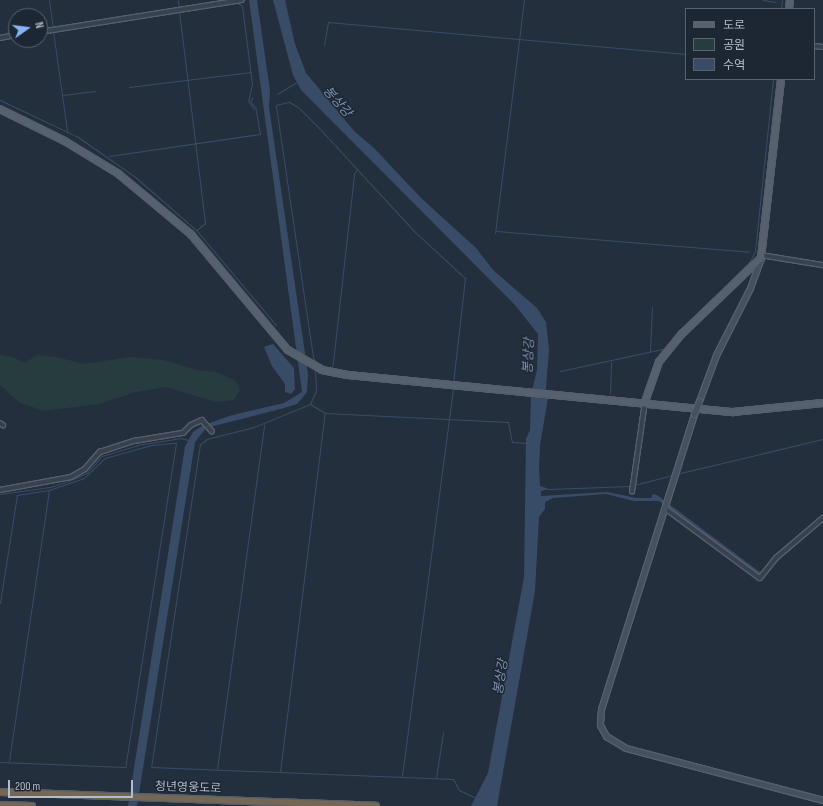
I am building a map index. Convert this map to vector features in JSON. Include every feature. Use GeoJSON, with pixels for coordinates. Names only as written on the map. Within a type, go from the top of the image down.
{"type":"FeatureCollection","features":[{"type":"Feature","properties":{"kind":"highway","name":"청년영웅도로"},"geometry":{"type":"LineString","coordinates":[[0,792],[376,806]]}},
{"type":"Feature","properties":{"kind":"highway"},"geometry":{"type":"LineString","coordinates":[[0,805],[32,806]]}},
{"type":"Feature","properties":{"kind":"main road"},"geometry":{"type":"LineString","coordinates":[[781,80],[761,257],[750,288],[716,355],[694,414],[601,709],[599,721],[601,730],[610,740],[626,748],[823,800]]}},
{"type":"Feature","properties":{"kind":"main road"},"geometry":{"type":"LineString","coordinates":[[0,109],[66,141],[107,165],[191,234],[288,350],[322,370],[348,375],[744,412],[823,403]]}},
{"type":"Feature","properties":{"kind":"main road"},"geometry":{"type":"LineString","coordinates":[[649,403],[659,362],[682,334],[761,257]]}},
{"type":"Feature","properties":{"kind":"street"},"geometry":{"type":"LineString","coordinates":[[48,31],[241,0]]}},
{"type":"Feature","properties":{"kind":"street"},"geometry":{"type":"LineString","coordinates":[[761,257],[823,265]]}},
{"type":"Feature","properties":{"kind":"street"},"geometry":{"type":"LineString","coordinates":[[632,492],[649,403]]}},
{"type":"Feature","properties":{"kind":"street"},"geometry":{"type":"LineString","coordinates":[[0,490],[70,477],[85,469],[100,452],[108,448],[134,441],[183,433],[191,425],[202,420],[206,423],[210,431]]}},
{"type":"Feature","properties":{"kind":"street"},"geometry":{"type":"LineString","coordinates":[[665,507],[760,578],[776,558],[823,518]]}},
{"type":"Feature","properties":{"kind":"green space"},"geometry":{"type":"Polygon","coordinates":[[[0,355],[13,357],[24,363],[38,355],[61,358],[83,364],[130,357],[164,360],[197,370],[216,372],[236,381],[240,390],[234,400],[215,402],[166,387],[136,392],[99,404],[43,411],[19,402],[0,385],[0,355]]]}},
{"type":"Feature","properties":{"kind":"water"},"geometry":{"type":"Polygon","coordinates":[[[249,0],[257,0],[270,91],[269,107],[308,374],[307,392],[297,404],[206,428],[195,442],[137,806],[128,806],[185,447],[193,432],[202,426],[229,416],[284,403],[302,392],[249,0]]]}},
{"type":"Feature","properties":{"kind":"water"},"geometry":{"type":"Polygon","coordinates":[[[273,0],[285,0],[295,44],[306,73],[354,131],[374,148],[421,198],[476,248],[493,270],[537,308],[546,322],[549,350],[546,388],[548,398],[540,445],[539,467],[540,486],[549,489],[541,491],[541,496],[607,492],[636,498],[651,498],[653,494],[657,495],[761,573],[760,576],[659,501],[634,501],[606,494],[553,498],[545,502],[545,509],[539,517],[535,591],[497,806],[471,806],[488,773],[524,577],[526,439],[530,430],[531,395],[537,370],[538,334],[515,305],[301,90],[293,75],[273,0]]]}},
{"type":"Feature","properties":{"kind":"water"},"geometry":{"type":"Polygon","coordinates":[[[273,344],[294,368],[295,389],[291,394],[285,392],[285,384],[272,366],[264,347],[273,344]]]}},
{"type":"Feature","properties":{"kind":"waterway"},"geometry":{"type":"LineString","coordinates":[[49,0],[53,28]]}},
{"type":"Feature","properties":{"kind":"waterway"},"geometry":{"type":"LineString","coordinates":[[178,0],[179,8]]}},
{"type":"Feature","properties":{"kind":"waterway"},"geometry":{"type":"LineString","coordinates":[[495,233],[524,0]]}},
{"type":"Feature","properties":{"kind":"waterway"},"geometry":{"type":"LineString","coordinates":[[763,0],[776,2]]}},
{"type":"Feature","properties":{"kind":"waterway"},"geometry":{"type":"LineString","coordinates":[[781,8],[782,0]]}},
{"type":"Feature","properties":{"kind":"waterway"},"geometry":{"type":"LineString","coordinates":[[236,2],[242,6],[252,84],[248,101],[254,109]]}},
{"type":"Feature","properties":{"kind":"waterway"},"geometry":{"type":"LineString","coordinates":[[179,11],[205,223],[197,230]]}},
{"type":"Feature","properties":{"kind":"waterway"},"geometry":{"type":"LineString","coordinates":[[324,45],[328,22],[685,54]]}},
{"type":"Feature","properties":{"kind":"waterway"},"geometry":{"type":"LineString","coordinates":[[53,31],[67,131]]}},
{"type":"Feature","properties":{"kind":"waterway"},"geometry":{"type":"LineString","coordinates":[[129,87],[251,72]]}},
{"type":"Feature","properties":{"kind":"waterway"},"geometry":{"type":"LineString","coordinates":[[560,371],[663,349],[750,261],[755,251],[773,80]]}},
{"type":"Feature","properties":{"kind":"waterway"},"geometry":{"type":"LineString","coordinates":[[277,94],[297,82]]}},
{"type":"Feature","properties":{"kind":"waterway"},"geometry":{"type":"LineString","coordinates":[[63,95],[95,91]]}},
{"type":"Feature","properties":{"kind":"waterway"},"geometry":{"type":"LineString","coordinates":[[109,156],[260,134],[255,107],[250,101],[252,98]]}},
{"type":"Feature","properties":{"kind":"waterway"},"geometry":{"type":"LineString","coordinates":[[0,100],[78,137],[134,176],[197,231],[276,325]]}},
{"type":"Feature","properties":{"kind":"waterway"},"geometry":{"type":"LineString","coordinates":[[316,363],[313,357],[276,107],[276,105],[289,102],[298,107],[416,233],[465,278],[453,383]]}},
{"type":"Feature","properties":{"kind":"waterway"},"geometry":{"type":"LineString","coordinates":[[318,365],[332,368],[354,174],[357,169]]}},
{"type":"Feature","properties":{"kind":"waterway"},"geometry":{"type":"LineString","coordinates":[[496,231],[749,252]]}},
{"type":"Feature","properties":{"kind":"waterway"},"geometry":{"type":"LineString","coordinates":[[650,351],[652,307]]}},
{"type":"Feature","properties":{"kind":"waterway"},"geometry":{"type":"LineString","coordinates":[[610,393],[611,362]]}},
{"type":"Feature","properties":{"kind":"waterway"},"geometry":{"type":"LineString","coordinates":[[315,369],[316,391],[310,404],[254,427],[207,439],[200,444],[151,767],[453,779],[459,790],[474,797]]}},
{"type":"Feature","properties":{"kind":"waterway"},"geometry":{"type":"LineString","coordinates":[[402,776],[453,388]]}},
{"type":"Feature","properties":{"kind":"waterway"},"geometry":{"type":"LineString","coordinates":[[310,404],[325,413],[508,422],[512,442],[527,443]]}},
{"type":"Feature","properties":{"kind":"waterway"},"geometry":{"type":"LineString","coordinates":[[280,772],[325,413]]}},
{"type":"Feature","properties":{"kind":"waterway"},"geometry":{"type":"LineString","coordinates":[[217,769],[264,424]]}},
{"type":"Feature","properties":{"kind":"waterway"},"geometry":{"type":"LineString","coordinates":[[0,494],[50,487],[68,481],[87,473],[102,456],[137,445],[181,438],[188,440]]}},
{"type":"Feature","properties":{"kind":"waterway"},"geometry":{"type":"LineString","coordinates":[[676,474],[823,439]]}},
{"type":"Feature","properties":{"kind":"waterway"},"geometry":{"type":"LineString","coordinates":[[0,603],[17,495],[49,490],[84,478],[105,458],[151,445],[176,443],[125,767],[0,762]]}},
{"type":"Feature","properties":{"kind":"waterway"},"geometry":{"type":"LineString","coordinates":[[634,485],[673,475]]}},
{"type":"Feature","properties":{"kind":"waterway"},"geometry":{"type":"LineString","coordinates":[[548,489],[631,486]]}},
{"type":"Feature","properties":{"kind":"waterway"},"geometry":{"type":"LineString","coordinates":[[9,761],[49,490]]}},
{"type":"Feature","properties":{"kind":"waterway"},"geometry":{"type":"LineString","coordinates":[[436,778],[443,733]]}},
{"type":"Feature","properties":{"kind":"water label","name":"봉상강"},"geometry":{"type":"Point","coordinates":[337,102]}},
{"type":"Feature","properties":{"kind":"water label","name":"봉상강"},"geometry":{"type":"Point","coordinates":[529,356]}},
{"type":"Feature","properties":{"kind":"water label","name":"봉상강"},"geometry":{"type":"Point","coordinates":[501,677]}}]}
